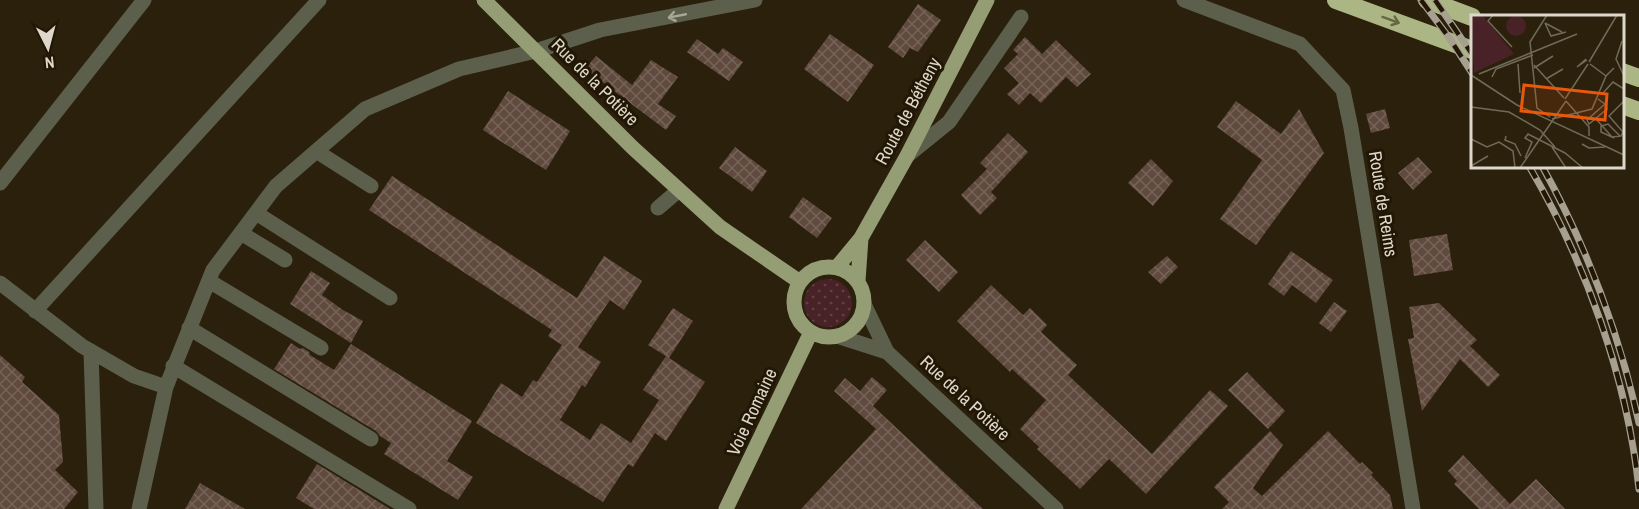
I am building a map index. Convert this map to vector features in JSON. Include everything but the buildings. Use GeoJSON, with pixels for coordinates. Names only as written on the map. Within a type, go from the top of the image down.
{"type":"FeatureCollection","features":[{"type":"Feature","properties":{"kind":"highway"},"geometry":{"type":"LineString","coordinates":[[1336,0],[1471,49]]}},
{"type":"Feature","properties":{"kind":"highway"},"geometry":{"type":"LineString","coordinates":[[1427,0],[1471,16]]}},
{"type":"Feature","properties":{"kind":"highway"},"geometry":{"type":"LineString","coordinates":[[1624,72],[1639,78]]}},
{"type":"Feature","properties":{"kind":"highway"},"geometry":{"type":"LineString","coordinates":[[1624,105],[1639,111]]}},
{"type":"Feature","properties":{"kind":"main road","name":"Rue de la Potière"},"geometry":{"type":"LineString","coordinates":[[484,0],[633,148],[720,227],[800,282]]}},
{"type":"Feature","properties":{"kind":"main road","name":"Route de Bétheny"},"geometry":{"type":"LineString","coordinates":[[837,267],[861,238],[907,156],[987,0]]}},
{"type":"Feature","properties":{"kind":"main road","name":"Route de Bétheny"},"geometry":{"type":"LineString","coordinates":[[858,281],[861,238]]}},
{"type":"Feature","properties":{"kind":"main road"},"geometry":{"type":"LineString","coordinates":[[837,267],[845,270],[858,281],[862,288],[864,304],[859,321],[846,333],[828,337],[811,332],[803,325],[794,304],[795,293],[807,274],[816,269],[837,267]]}},
{"type":"Feature","properties":{"kind":"main road","name":"Voie Romaine"},"geometry":{"type":"LineString","coordinates":[[726,509],[811,332]]}},
{"type":"Feature","properties":{"kind":"street"},"geometry":{"type":"LineString","coordinates":[[0,183],[144,0]]}},
{"type":"Feature","properties":{"kind":"street"},"geometry":{"type":"LineString","coordinates":[[35,311],[319,0]]}},
{"type":"Feature","properties":{"kind":"street"},"geometry":{"type":"LineString","coordinates":[[139,509],[166,387],[213,270],[276,186],[365,109],[459,69],[536,51],[600,30],[755,0]]}},
{"type":"Feature","properties":{"kind":"street","name":"Route de Reims"},"geometry":{"type":"LineString","coordinates":[[1184,0],[1300,44],[1343,90],[1413,509]]}},
{"type":"Feature","properties":{"kind":"street"},"geometry":{"type":"LineString","coordinates":[[907,156],[949,122],[1021,16]]}},
{"type":"Feature","properties":{"kind":"street"},"geometry":{"type":"LineString","coordinates":[[316,152],[371,186]]}},
{"type":"Feature","properties":{"kind":"street"},"geometry":{"type":"LineString","coordinates":[[658,208],[679,190]]}},
{"type":"Feature","properties":{"kind":"street"},"geometry":{"type":"LineString","coordinates":[[256,213],[390,298]]}},
{"type":"Feature","properties":{"kind":"street"},"geometry":{"type":"LineString","coordinates":[[241,233],[285,260]]}},
{"type":"Feature","properties":{"kind":"street"},"geometry":{"type":"LineString","coordinates":[[209,281],[321,348]]}},
{"type":"Feature","properties":{"kind":"street"},"geometry":{"type":"LineString","coordinates":[[0,283],[81,346],[134,376],[166,387]]}},
{"type":"Feature","properties":{"kind":"street"},"geometry":{"type":"LineString","coordinates":[[864,304],[887,352]]}},
{"type":"Feature","properties":{"kind":"street"},"geometry":{"type":"LineString","coordinates":[[189,328],[371,439]]}},
{"type":"Feature","properties":{"kind":"street","name":"Rue de la Potière"},"geometry":{"type":"LineString","coordinates":[[837,336],[887,352],[1056,509]]}},
{"type":"Feature","properties":{"kind":"street"},"geometry":{"type":"LineString","coordinates":[[91,351],[96,509]]}},
{"type":"Feature","properties":{"kind":"street"},"geometry":{"type":"LineString","coordinates":[[173,366],[409,509]]}},
{"type":"Feature","properties":{"kind":"shaded area"},"geometry":{"type":"Polygon","coordinates":[[[828,279],[845,286],[852,303],[845,320],[828,327],[811,320],[804,303],[811,286],[828,279]]]}},
{"type":"Feature","properties":{"kind":"railway"},"geometry":{"type":"LineString","coordinates":[[1421,0],[1471,71]]}},
{"type":"Feature","properties":{"kind":"railway"},"geometry":{"type":"LineString","coordinates":[[1435,0],[1471,53]]}},
{"type":"Feature","properties":{"kind":"railway"},"geometry":{"type":"LineString","coordinates":[[1530,168],[1569,242],[1601,322],[1625,405],[1639,489]]}},
{"type":"Feature","properties":{"kind":"railway"},"geometry":{"type":"LineString","coordinates":[[1543,168],[1573,228],[1600,291],[1622,356],[1639,423]]}}]}
